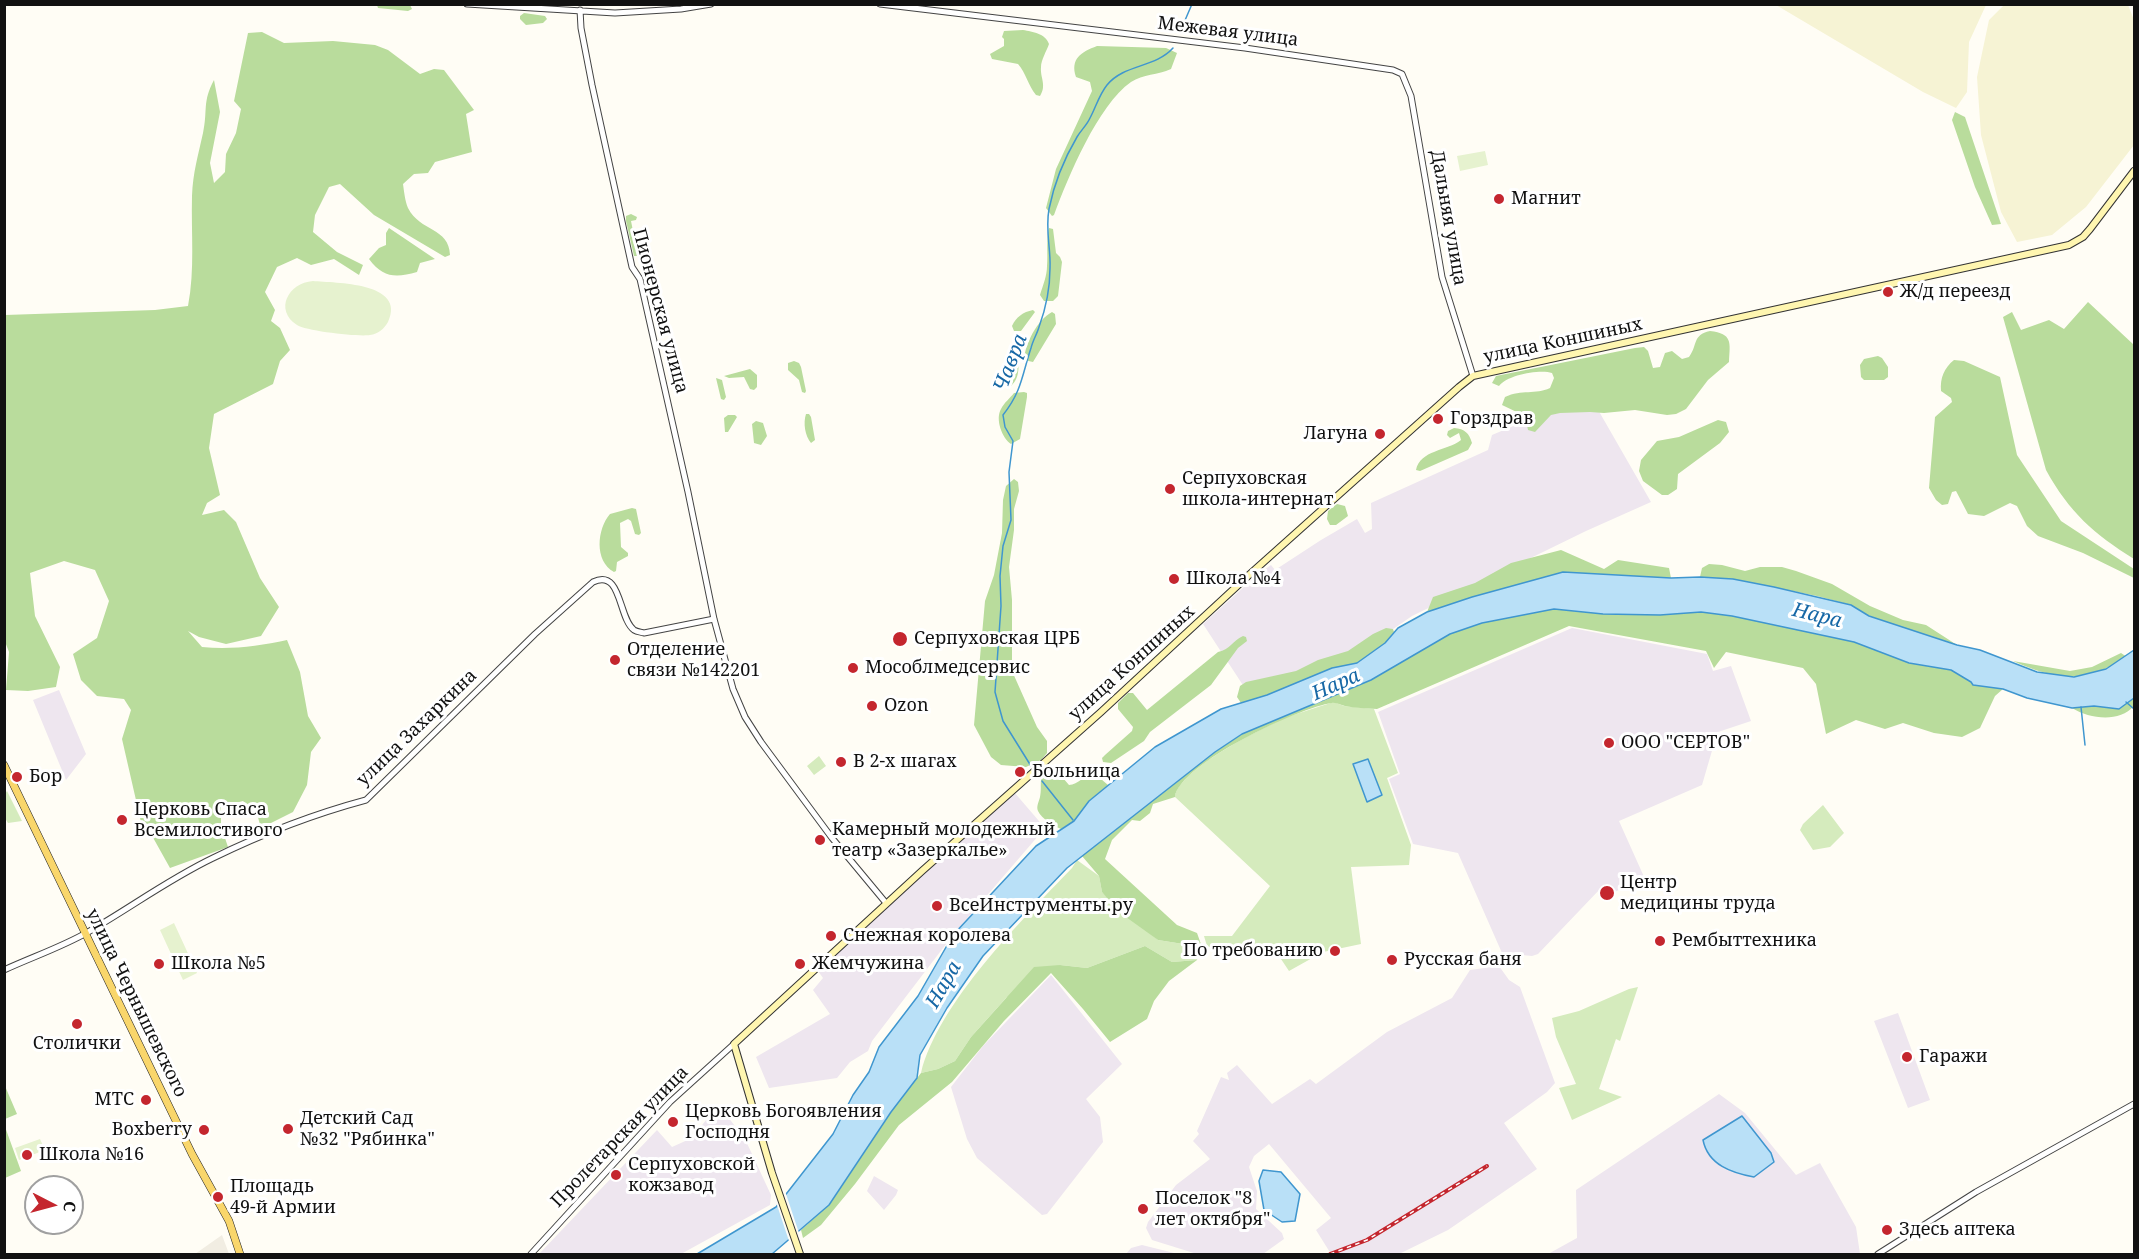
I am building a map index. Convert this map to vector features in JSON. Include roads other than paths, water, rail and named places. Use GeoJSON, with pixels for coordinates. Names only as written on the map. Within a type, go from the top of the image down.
{"type":"FeatureCollection","features":[{"type":"Feature","properties":{"kind":"main road","name":"улица Коншиных"},"geometry":{"type":"LineString","coordinates":[[734,1044],[1013,788],[1110,705],[1257,568],[1473,376],[2064,246],[2076,242],[2090,229],[2134,171]]}},
{"type":"Feature","properties":{"kind":"main road","name":"улица Чернышевского"},"geometry":{"type":"LineString","coordinates":[[4,765],[192,1154],[229,1221],[240,1254]]}},
{"type":"Feature","properties":{"kind":"main road"},"geometry":{"type":"LineString","coordinates":[[734,1044],[772,1173],[800,1254]]}},
{"type":"Feature","properties":{"kind":"street"},"geometry":{"type":"LineString","coordinates":[[467,4],[615,14],[681,9],[711,4]]}},
{"type":"Feature","properties":{"kind":"street","name":"Межевая улица"},"geometry":{"type":"LineString","coordinates":[[880,4],[1245,48],[1393,70]]}},
{"type":"Feature","properties":{"kind":"street","name":"Пионерская улица"},"geometry":{"type":"LineString","coordinates":[[580,10],[581,28],[610,171],[632,267],[640,279],[714,619],[733,689],[745,717],[762,742],[832,838],[886,903]]}},
{"type":"Feature","properties":{"kind":"street","name":"Дальняя улица"},"geometry":{"type":"LineString","coordinates":[[1393,70],[1402,74],[1411,96],[1442,277],[1473,376]]}},
{"type":"Feature","properties":{"kind":"street","name":"улица Захаркина"},"geometry":{"type":"LineString","coordinates":[[4,970],[86,933],[212,858],[289,825],[366,800],[535,634],[593,582],[601,579],[608,580],[614,586],[634,630],[644,633],[714,619]]}},
{"type":"Feature","properties":{"kind":"street","name":"Пролетарская улица"},"geometry":{"type":"LineString","coordinates":[[531,1254],[670,1102],[734,1044]]}},
{"type":"Feature","properties":{"kind":"street"},"geometry":{"type":"LineString","coordinates":[[1878,1254],[1972,1195],[2134,1104]]}},
{"type":"Feature","properties":{"kind":"water","name":"Нара"},"geometry":{"type":"Polygon","coordinates":[[[1563,572],[1733,579],[1774,587],[1851,605],[1869,616],[1957,645],[1980,650],[2037,672],[2074,677],[2106,669],[2134,650],[2134,698],[2119,709],[2094,706],[2072,708],[2027,698],[2003,689],[1973,685],[1951,670],[1909,663],[1854,642],[1732,616],[1701,612],[1660,615],[1603,614],[1554,609],[1482,623],[1450,634],[1371,680],[1242,734],[1215,752],[1067,868],[983,956],[947,1008],[920,1055],[917,1078],[891,1112],[829,1205],[772,1254],[697,1254],[776,1207],[833,1134],[853,1095],[869,1072],[879,1047],[918,996],[953,935],[1036,846],[1074,821],[1089,801],[1155,747],[1221,709],[1267,695],[1332,668],[1357,663],[1385,643],[1398,628],[1427,612],[1563,572]]]}},
{"type":"Feature","properties":{"kind":"water"},"geometry":{"type":"Polygon","coordinates":[[[1368,759],[1382,795],[1367,802],[1353,764],[1368,759]]]}},
{"type":"Feature","properties":{"kind":"water"},"geometry":{"type":"Polygon","coordinates":[[[1742,1116],[1771,1153],[1774,1162],[1754,1177],[1737,1173],[1716,1162],[1710,1156],[1703,1140],[1742,1116]]]}},
{"type":"Feature","properties":{"kind":"water"},"geometry":{"type":"Polygon","coordinates":[[[1263,1170],[1281,1172],[1300,1194],[1295,1221],[1282,1222],[1264,1210],[1259,1181],[1263,1170]]]}},
{"type":"Feature","properties":{"kind":"waterway","name":"Чавра"},"geometry":{"type":"LineString","coordinates":[[1180,32],[1192,4]]}},
{"type":"Feature","properties":{"kind":"waterway","name":"Чавра"},"geometry":{"type":"LineString","coordinates":[[1031,766],[1003,721],[995,692],[1001,606],[1000,576],[1003,546],[1011,520],[1009,472],[1013,441],[1005,427],[1003,415],[1018,390],[1046,305],[1050,275],[1049,209],[1064,163],[1107,85],[1122,73],[1157,59],[1173,48]]}},
{"type":"Feature","properties":{"kind":"waterway"},"geometry":{"type":"LineString","coordinates":[[2126,702],[2134,709]]}},
{"type":"Feature","properties":{"kind":"waterway"},"geometry":{"type":"LineString","coordinates":[[2081,707],[2085,745]]}},
{"type":"Feature","properties":{"kind":"waterway","name":"Чавра"},"geometry":{"type":"LineString","coordinates":[[1042,781],[1073,820]]}},
{"type":"Feature","properties":{"kind":"railway"},"geometry":{"type":"LineString","coordinates":[[1330,1254],[1367,1240],[1487,1166]]}},
{"type":"Feature","properties":{"kind":"place","name":"Магнит"},"geometry":{"type":"Point","coordinates":[1499,199]}},
{"type":"Feature","properties":{"kind":"place","name":"Ж/д переезд"},"geometry":{"type":"Point","coordinates":[1888,292]}},
{"type":"Feature","properties":{"kind":"place","name":"Горздрав"},"geometry":{"type":"Point","coordinates":[1438,419]}},
{"type":"Feature","properties":{"kind":"place","name":"Лагуна"},"geometry":{"type":"Point","coordinates":[1380,434]}},
{"type":"Feature","properties":{"kind":"place","name":"Серпуховская школа-интернат"},"geometry":{"type":"Point","coordinates":[1170,489]}},
{"type":"Feature","properties":{"kind":"place","name":"Школа №4"},"geometry":{"type":"Point","coordinates":[1174,579]}},
{"type":"Feature","properties":{"kind":"place","name":"Серпуховская ЦРБ"},"geometry":{"type":"Point","coordinates":[900,639]}},
{"type":"Feature","properties":{"kind":"place","name":"Отделение связи №142201"},"geometry":{"type":"Point","coordinates":[615,660]}},
{"type":"Feature","properties":{"kind":"place","name":"Мособлмедсервис"},"geometry":{"type":"Point","coordinates":[853,668]}},
{"type":"Feature","properties":{"kind":"place","name":"Ozon"},"geometry":{"type":"Point","coordinates":[872,706]}},
{"type":"Feature","properties":{"kind":"place","name":"ООО \"СЕРТОВ\""},"geometry":{"type":"Point","coordinates":[1609,743]}},
{"type":"Feature","properties":{"kind":"place","name":"В 2-х шагах"},"geometry":{"type":"Point","coordinates":[841,762]}},
{"type":"Feature","properties":{"kind":"place","name":"Больница"},"geometry":{"type":"Point","coordinates":[1020,772]}},
{"type":"Feature","properties":{"kind":"place","name":"Бор"},"geometry":{"type":"Point","coordinates":[17,777]}},
{"type":"Feature","properties":{"kind":"place","name":"Церковь Спаса Всемилостивого"},"geometry":{"type":"Point","coordinates":[122,820]}},
{"type":"Feature","properties":{"kind":"place","name":"Камерный молодежный театр «Зазеркалье»"},"geometry":{"type":"Point","coordinates":[820,840]}},
{"type":"Feature","properties":{"kind":"place","name":"Центр медицины труда"},"geometry":{"type":"Point","coordinates":[1607,893]}},
{"type":"Feature","properties":{"kind":"place","name":"ВсеИнструменты.ру"},"geometry":{"type":"Point","coordinates":[937,906]}},
{"type":"Feature","properties":{"kind":"place","name":"Снежная королева"},"geometry":{"type":"Point","coordinates":[831,936]}},
{"type":"Feature","properties":{"kind":"place","name":"Рембыттехника"},"geometry":{"type":"Point","coordinates":[1660,941]}},
{"type":"Feature","properties":{"kind":"place","name":"По требованию"},"geometry":{"type":"Point","coordinates":[1335,951]}},
{"type":"Feature","properties":{"kind":"place","name":"Русская баня"},"geometry":{"type":"Point","coordinates":[1392,960]}},
{"type":"Feature","properties":{"kind":"place","name":"Школа №5"},"geometry":{"type":"Point","coordinates":[159,964]}},
{"type":"Feature","properties":{"kind":"place","name":"Жемчужина"},"geometry":{"type":"Point","coordinates":[800,964]}},
{"type":"Feature","properties":{"kind":"place","name":"Столички"},"geometry":{"type":"Point","coordinates":[77,1024]}},
{"type":"Feature","properties":{"kind":"place","name":"Гаражи"},"geometry":{"type":"Point","coordinates":[1907,1057]}},
{"type":"Feature","properties":{"kind":"place","name":"МТС"},"geometry":{"type":"Point","coordinates":[146,1100]}},
{"type":"Feature","properties":{"kind":"place","name":"Церковь Богоявления Господня"},"geometry":{"type":"Point","coordinates":[673,1122]}},
{"type":"Feature","properties":{"kind":"place","name":"Детский Сад №32 \"Рябинка\""},"geometry":{"type":"Point","coordinates":[288,1129]}},
{"type":"Feature","properties":{"kind":"place","name":"Boxberry"},"geometry":{"type":"Point","coordinates":[204,1130]}},
{"type":"Feature","properties":{"kind":"place","name":"Школа №16"},"geometry":{"type":"Point","coordinates":[27,1155]}},
{"type":"Feature","properties":{"kind":"place","name":"Серпуховской кожзавод"},"geometry":{"type":"Point","coordinates":[616,1175]}},
{"type":"Feature","properties":{"kind":"place","name":"Площадь 49-й Армии"},"geometry":{"type":"Point","coordinates":[218,1197]}},
{"type":"Feature","properties":{"kind":"place","name":"Поселок \"8 лет октября\""},"geometry":{"type":"Point","coordinates":[1143,1209]}},
{"type":"Feature","properties":{"kind":"place","name":"Здесь аптека"},"geometry":{"type":"Point","coordinates":[1887,1230]}}]}
